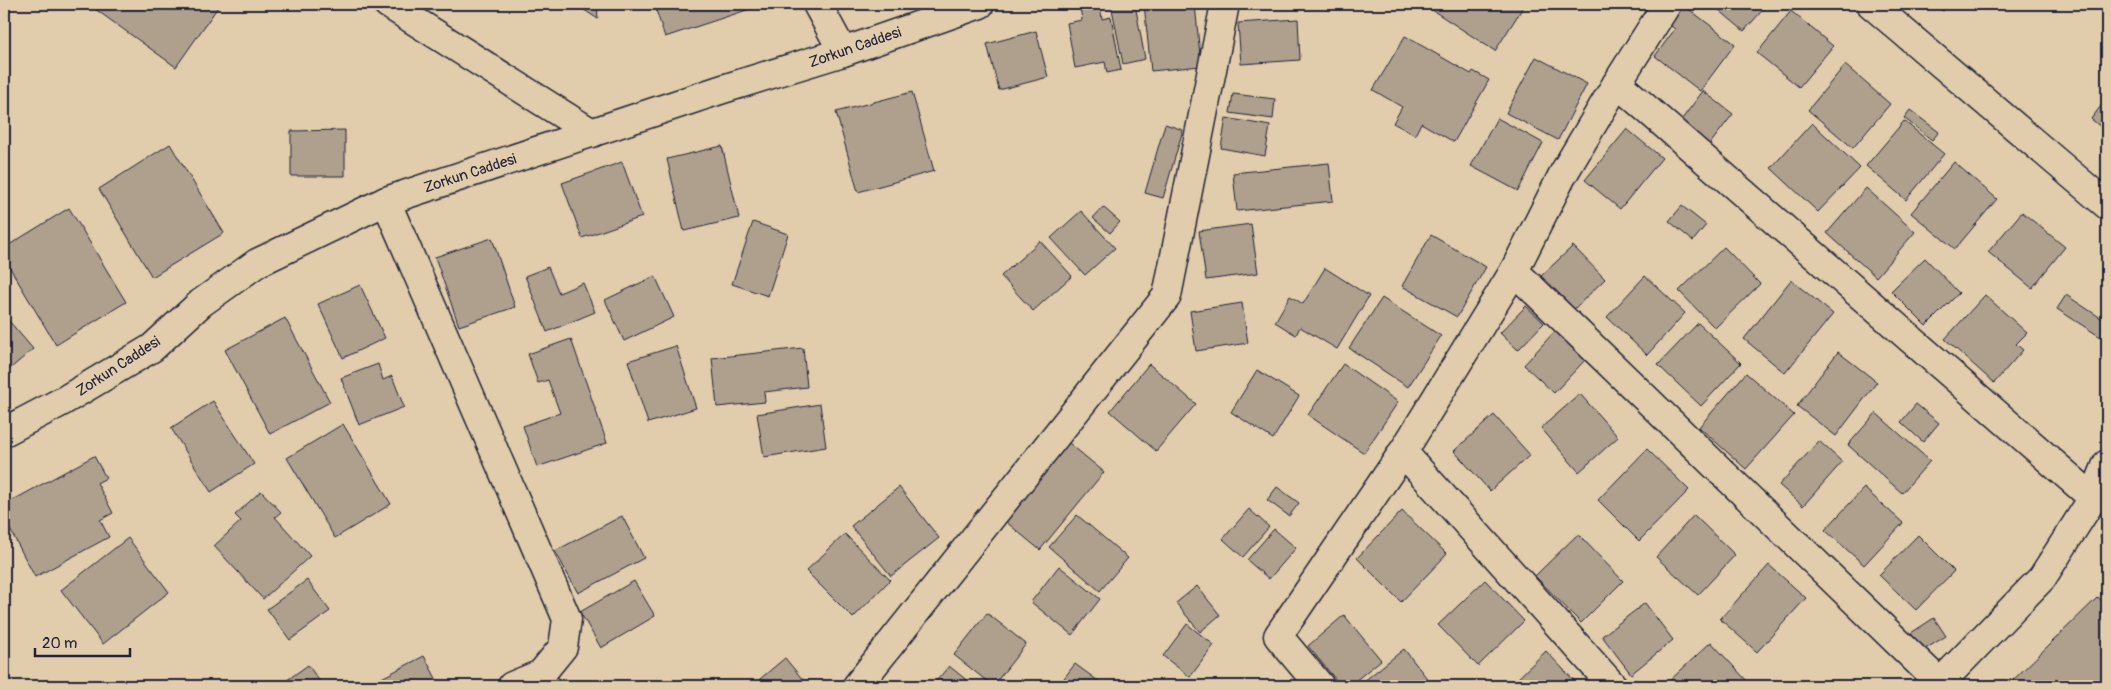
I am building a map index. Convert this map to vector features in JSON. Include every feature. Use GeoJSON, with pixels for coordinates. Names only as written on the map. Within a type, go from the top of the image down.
{"type":"FeatureCollection","features":[{"type":"Feature","properties":{"kind":"street"},"geometry":{"type":"LineString","coordinates":[[388,4],[592,133]]}},
{"type":"Feature","properties":{"kind":"street"},"geometry":{"type":"LineString","coordinates":[[816,4],[843,52]]}},
{"type":"Feature","properties":{"kind":"street","name":"Zorkun Caddesi"},"geometry":{"type":"LineString","coordinates":[[4,432],[63,401],[152,348],[200,303],[257,263],[386,201],[843,52],[980,4]]}},
{"type":"Feature","properties":{"kind":"street"},"geometry":{"type":"LineString","coordinates":[[858,686],[1167,296],[1225,4]]}},
{"type":"Feature","properties":{"kind":"street"},"geometry":{"type":"LineString","coordinates":[[1320,686],[1278,636],[1404,452],[1514,271],[1562,176],[1617,83],[1667,4]]}},
{"type":"Feature","properties":{"kind":"street"},"geometry":{"type":"LineString","coordinates":[[1871,4],[2107,205]]}},
{"type":"Feature","properties":{"kind":"street"},"geometry":{"type":"LineString","coordinates":[[1617,83],[2093,498]]}},
{"type":"Feature","properties":{"kind":"street"},"geometry":{"type":"LineString","coordinates":[[386,201],[566,619],[563,647],[541,674],[512,686]]}},
{"type":"Feature","properties":{"kind":"street"},"geometry":{"type":"LineString","coordinates":[[1514,271],[1939,685],[2042,578],[2093,498],[2107,464]]}},
{"type":"Feature","properties":{"kind":"street"},"geometry":{"type":"LineString","coordinates":[[1404,452],[1612,686]]}},
{"type":"Feature","properties":{"kind":"building"},"geometry":{"type":"Polygon","coordinates":[[[88,4],[220,4],[176,67],[88,4]]]}},
{"type":"Feature","properties":{"kind":"building"},"geometry":{"type":"Polygon","coordinates":[[[575,4],[597,4],[598,19],[575,4]]]}},
{"type":"Feature","properties":{"kind":"building"},"geometry":{"type":"Polygon","coordinates":[[[654,4],[765,4],[665,37],[654,4]]]}},
{"type":"Feature","properties":{"kind":"building"},"geometry":{"type":"Polygon","coordinates":[[[1100,4],[1102,19],[1111,17],[1121,70],[1107,73],[1105,62],[1075,68],[1067,23],[1082,20],[1080,7],[1100,4]]]}},
{"type":"Feature","properties":{"kind":"building"},"geometry":{"type":"Polygon","coordinates":[[[1111,4],[1135,4],[1145,59],[1123,64],[1111,4]]]}},
{"type":"Feature","properties":{"kind":"building"},"geometry":{"type":"Polygon","coordinates":[[[1144,4],[1195,4],[1201,66],[1151,71],[1144,4]]]}},
{"type":"Feature","properties":{"kind":"building"},"geometry":{"type":"Polygon","coordinates":[[[1423,4],[1525,4],[1495,51],[1423,4]]]}},
{"type":"Feature","properties":{"kind":"building"},"geometry":{"type":"Polygon","coordinates":[[[1676,4],[1682,4],[1735,44],[1700,91],[1655,56],[1675,29],[1664,21],[1676,4]]]}},
{"type":"Feature","properties":{"kind":"building"},"geometry":{"type":"Polygon","coordinates":[[[1712,4],[1768,4],[1744,31],[1712,4]]]}},
{"type":"Feature","properties":{"kind":"building"},"geometry":{"type":"Polygon","coordinates":[[[1933,4],[1948,4],[1943,11],[1933,4]]]}},
{"type":"Feature","properties":{"kind":"building"},"geometry":{"type":"Polygon","coordinates":[[[1791,11],[1833,46],[1799,87],[1757,53],[1791,11]]]}},
{"type":"Feature","properties":{"kind":"building"},"geometry":{"type":"Polygon","coordinates":[[[1298,19],[1300,60],[1241,64],[1238,23],[1298,19]]]}},
{"type":"Feature","properties":{"kind":"building"},"geometry":{"type":"Polygon","coordinates":[[[1036,31],[1048,77],[999,90],[987,44],[1036,31]]]}},
{"type":"Feature","properties":{"kind":"building"},"geometry":{"type":"Polygon","coordinates":[[[1405,36],[1471,74],[1473,71],[1489,80],[1454,142],[1421,123],[1415,135],[1393,123],[1402,107],[1373,90],[1405,36]]]}},
{"type":"Feature","properties":{"kind":"building"},"geometry":{"type":"Polygon","coordinates":[[[1536,57],[1587,84],[1558,140],[1506,113],[1536,57]]]}},
{"type":"Feature","properties":{"kind":"building"},"geometry":{"type":"Polygon","coordinates":[[[1845,65],[1890,104],[1853,148],[1808,110],[1845,65]]]}},
{"type":"Feature","properties":{"kind":"building"},"geometry":{"type":"Polygon","coordinates":[[[1703,91],[1733,114],[1706,149],[1676,127],[1703,91]]]}},
{"type":"Feature","properties":{"kind":"building"},"geometry":{"type":"Polygon","coordinates":[[[912,92],[934,171],[858,192],[836,112],[912,92]]]}},
{"type":"Feature","properties":{"kind":"building"},"geometry":{"type":"Polygon","coordinates":[[[1233,94],[1275,99],[1273,119],[1230,113],[1233,94]]]}},
{"type":"Feature","properties":{"kind":"building"},"geometry":{"type":"Polygon","coordinates":[[[2107,98],[2107,132],[2091,119],[2107,98]]]}},
{"type":"Feature","properties":{"kind":"building"},"geometry":{"type":"Polygon","coordinates":[[[1910,110],[1939,132],[1932,140],[1904,118],[1910,110]]]}},
{"type":"Feature","properties":{"kind":"building"},"geometry":{"type":"Polygon","coordinates":[[[1226,118],[1270,126],[1265,156],[1221,148],[1226,118]]]}},
{"type":"Feature","properties":{"kind":"building"},"geometry":{"type":"Polygon","coordinates":[[[1497,118],[1543,143],[1518,191],[1471,166],[1497,118]]]}},
{"type":"Feature","properties":{"kind":"building"},"geometry":{"type":"Polygon","coordinates":[[[1904,121],[1944,154],[1906,200],[1866,166],[1904,121]]]}},
{"type":"Feature","properties":{"kind":"building"},"geometry":{"type":"Polygon","coordinates":[[[1812,123],[1860,168],[1818,212],[1771,168],[1812,123]]]}},
{"type":"Feature","properties":{"kind":"building"},"geometry":{"type":"Polygon","coordinates":[[[1165,124],[1183,130],[1163,198],[1145,193],[1165,124]]]}},
{"type":"Feature","properties":{"kind":"building"},"geometry":{"type":"Polygon","coordinates":[[[1627,129],[1662,158],[1620,209],[1585,180],[1627,129]]]}},
{"type":"Feature","properties":{"kind":"building"},"geometry":{"type":"Polygon","coordinates":[[[345,130],[345,176],[291,176],[291,131],[345,130]]]}},
{"type":"Feature","properties":{"kind":"building"},"geometry":{"type":"Polygon","coordinates":[[[170,144],[224,233],[152,277],[99,189],[170,144]]]}},
{"type":"Feature","properties":{"kind":"building"},"geometry":{"type":"Polygon","coordinates":[[[722,146],[739,218],[684,231],[667,159],[722,146]]]}},
{"type":"Feature","properties":{"kind":"building"},"geometry":{"type":"Polygon","coordinates":[[[622,162],[642,217],[582,238],[562,183],[622,162]]]}},
{"type":"Feature","properties":{"kind":"building"},"geometry":{"type":"Polygon","coordinates":[[[1954,162],[1997,199],[1955,249],[1911,213],[1954,162]]]}},
{"type":"Feature","properties":{"kind":"building"},"geometry":{"type":"Polygon","coordinates":[[[1329,163],[1333,201],[1237,211],[1233,173],[1329,163]]]}},
{"type":"Feature","properties":{"kind":"building"},"geometry":{"type":"Polygon","coordinates":[[[1866,188],[1915,232],[1876,277],[1827,233],[1866,188]]]}},
{"type":"Feature","properties":{"kind":"building"},"geometry":{"type":"Polygon","coordinates":[[[1682,206],[1706,225],[1693,241],[1669,221],[1682,206]]]}},
{"type":"Feature","properties":{"kind":"building"},"geometry":{"type":"Polygon","coordinates":[[[1103,207],[1120,222],[1110,233],[1093,218],[1103,207]]]}},
{"type":"Feature","properties":{"kind":"building"},"geometry":{"type":"Polygon","coordinates":[[[69,208],[126,302],[56,345],[4,258],[4,248],[69,208]]]}},
{"type":"Feature","properties":{"kind":"building"},"geometry":{"type":"Polygon","coordinates":[[[1081,211],[1115,248],[1085,275],[1051,238],[1081,211]]]}},
{"type":"Feature","properties":{"kind":"building"},"geometry":{"type":"Polygon","coordinates":[[[2022,212],[2065,247],[2032,288],[1988,252],[2022,212]]]}},
{"type":"Feature","properties":{"kind":"building"},"geometry":{"type":"Polygon","coordinates":[[[753,222],[788,234],[768,296],[732,284],[753,222]]]}},
{"type":"Feature","properties":{"kind":"building"},"geometry":{"type":"Polygon","coordinates":[[[1251,224],[1258,273],[1206,280],[1199,231],[1251,224]]]}},
{"type":"Feature","properties":{"kind":"building"},"geometry":{"type":"Polygon","coordinates":[[[1431,235],[1486,267],[1457,317],[1402,286],[1431,235]]]}},
{"type":"Feature","properties":{"kind":"building"},"geometry":{"type":"Polygon","coordinates":[[[492,238],[515,307],[459,326],[435,257],[492,238]]]}},
{"type":"Feature","properties":{"kind":"building"},"geometry":{"type":"Polygon","coordinates":[[[1040,241],[1072,276],[1033,311],[1001,276],[1040,241]]]}},
{"type":"Feature","properties":{"kind":"building"},"geometry":{"type":"Polygon","coordinates":[[[1573,246],[1605,279],[1570,313],[1538,279],[1573,246]]]}},
{"type":"Feature","properties":{"kind":"building"},"geometry":{"type":"Polygon","coordinates":[[[1724,247],[1760,284],[1715,328],[1679,291],[1724,247]]]}},
{"type":"Feature","properties":{"kind":"building"},"geometry":{"type":"Polygon","coordinates":[[[1925,258],[1959,293],[1926,326],[1891,291],[1925,258]]]}},
{"type":"Feature","properties":{"kind":"building"},"geometry":{"type":"Polygon","coordinates":[[[548,267],[559,293],[583,283],[595,312],[547,332],[525,276],[548,267]]]}},
{"type":"Feature","properties":{"kind":"building"},"geometry":{"type":"Polygon","coordinates":[[[1325,268],[1369,296],[1337,349],[1300,327],[1296,335],[1275,322],[1290,296],[1303,304],[1325,268]]]}},
{"type":"Feature","properties":{"kind":"building"},"geometry":{"type":"Polygon","coordinates":[[[655,276],[674,317],[624,341],[605,300],[655,276]]]}},
{"type":"Feature","properties":{"kind":"building"},"geometry":{"type":"Polygon","coordinates":[[[1645,276],[1685,313],[1647,355],[1607,317],[1645,276]]]}},
{"type":"Feature","properties":{"kind":"building"},"geometry":{"type":"Polygon","coordinates":[[[1791,280],[1833,314],[1785,373],[1744,339],[1791,280]]]}},
{"type":"Feature","properties":{"kind":"building"},"geometry":{"type":"Polygon","coordinates":[[[360,285],[385,338],[343,358],[318,304],[360,285]]]}},
{"type":"Feature","properties":{"kind":"building"},"geometry":{"type":"Polygon","coordinates":[[[1985,295],[2027,333],[2016,344],[2023,350],[1994,383],[1945,339],[1985,295]]]}},
{"type":"Feature","properties":{"kind":"building"},"geometry":{"type":"Polygon","coordinates":[[[2066,295],[2107,322],[2107,341],[2057,309],[2066,295]]]}},
{"type":"Feature","properties":{"kind":"building"},"geometry":{"type":"Polygon","coordinates":[[[1382,298],[1441,336],[1408,387],[1349,348],[1382,298]]]}},
{"type":"Feature","properties":{"kind":"building"},"geometry":{"type":"Polygon","coordinates":[[[1242,303],[1248,343],[1196,351],[1190,311],[1242,303]]]}},
{"type":"Feature","properties":{"kind":"building"},"geometry":{"type":"Polygon","coordinates":[[[1526,306],[1544,323],[1518,350],[1500,333],[1526,306]]]}},
{"type":"Feature","properties":{"kind":"building"},"geometry":{"type":"Polygon","coordinates":[[[4,315],[33,349],[4,374],[4,315]]]}},
{"type":"Feature","properties":{"kind":"building"},"geometry":{"type":"Polygon","coordinates":[[[285,318],[330,402],[270,434],[225,350],[285,318]]]}},
{"type":"Feature","properties":{"kind":"building"},"geometry":{"type":"Polygon","coordinates":[[[1698,323],[1741,363],[1701,406],[1658,365],[1698,323]]]}},
{"type":"Feature","properties":{"kind":"building"},"geometry":{"type":"Polygon","coordinates":[[[1555,331],[1585,360],[1554,393],[1524,365],[1555,331]]]}},
{"type":"Feature","properties":{"kind":"building"},"geometry":{"type":"Polygon","coordinates":[[[571,339],[607,443],[537,467],[523,426],[560,413],[548,380],[538,383],[528,354],[571,339]]]}},
{"type":"Feature","properties":{"kind":"building"},"geometry":{"type":"Polygon","coordinates":[[[676,346],[696,408],[648,423],[628,361],[676,346]]]}},
{"type":"Feature","properties":{"kind":"building"},"geometry":{"type":"Polygon","coordinates":[[[803,348],[807,387],[764,392],[765,402],[717,407],[712,358],[803,348]]]}},
{"type":"Feature","properties":{"kind":"building"},"geometry":{"type":"Polygon","coordinates":[[[1838,352],[1877,382],[1836,436],[1797,406],[1838,352]]]}},
{"type":"Feature","properties":{"kind":"building"},"geometry":{"type":"Polygon","coordinates":[[[378,364],[383,380],[392,376],[404,407],[359,425],[341,378],[378,364]]]}},
{"type":"Feature","properties":{"kind":"building"},"geometry":{"type":"Polygon","coordinates":[[[1149,364],[1196,404],[1156,451],[1110,411],[1149,364]]]}},
{"type":"Feature","properties":{"kind":"building"},"geometry":{"type":"Polygon","coordinates":[[[1343,364],[1398,402],[1364,453],[1308,415],[1343,364]]]}},
{"type":"Feature","properties":{"kind":"building"},"geometry":{"type":"Polygon","coordinates":[[[1257,370],[1299,396],[1273,439],[1231,412],[1257,370]]]}},
{"type":"Feature","properties":{"kind":"building"},"geometry":{"type":"Polygon","coordinates":[[[1746,373],[1794,415],[1746,469],[1699,427],[1746,373]]]}},
{"type":"Feature","properties":{"kind":"building"},"geometry":{"type":"Polygon","coordinates":[[[1580,394],[1618,437],[1579,472],[1541,428],[1580,394]]]}},
{"type":"Feature","properties":{"kind":"building"},"geometry":{"type":"Polygon","coordinates":[[[213,401],[254,464],[211,492],[171,428],[213,401]]]}},
{"type":"Feature","properties":{"kind":"building"},"geometry":{"type":"Polygon","coordinates":[[[820,404],[826,447],[764,457],[757,414],[820,404]]]}},
{"type":"Feature","properties":{"kind":"building"},"geometry":{"type":"Polygon","coordinates":[[[1916,404],[1939,423],[1923,442],[1901,422],[1916,404]]]}},
{"type":"Feature","properties":{"kind":"building"},"geometry":{"type":"Polygon","coordinates":[[[1876,413],[1930,461],[1902,493],[1848,445],[1876,413]]]}},
{"type":"Feature","properties":{"kind":"building"},"geometry":{"type":"Polygon","coordinates":[[[1494,415],[1530,455],[1490,491],[1454,451],[1494,415]]]}},
{"type":"Feature","properties":{"kind":"building"},"geometry":{"type":"Polygon","coordinates":[[[343,424],[391,504],[335,538],[287,458],[343,424]]]}},
{"type":"Feature","properties":{"kind":"building"},"geometry":{"type":"Polygon","coordinates":[[[1819,441],[1842,462],[1803,506],[1779,485],[1819,441]]]}},
{"type":"Feature","properties":{"kind":"building"},"geometry":{"type":"Polygon","coordinates":[[[1069,443],[1104,472],[1040,550],[1005,521],[1069,443]]]}},
{"type":"Feature","properties":{"kind":"building"},"geometry":{"type":"Polygon","coordinates":[[[1647,449],[1689,490],[1639,541],[1598,500],[1647,449]]]}},
{"type":"Feature","properties":{"kind":"building"},"geometry":{"type":"Polygon","coordinates":[[[94,456],[106,478],[97,483],[113,513],[100,520],[109,537],[35,577],[4,518],[4,505],[94,456]]]}},
{"type":"Feature","properties":{"kind":"building"},"geometry":{"type":"Polygon","coordinates":[[[899,487],[939,538],[891,576],[851,526],[899,487]]]}},
{"type":"Feature","properties":{"kind":"building"},"geometry":{"type":"Polygon","coordinates":[[[1277,487],[1299,503],[1289,516],[1267,500],[1277,487]]]}},
{"type":"Feature","properties":{"kind":"building"},"geometry":{"type":"Polygon","coordinates":[[[1864,488],[1903,523],[1864,565],[1825,530],[1864,488]]]}},
{"type":"Feature","properties":{"kind":"building"},"geometry":{"type":"Polygon","coordinates":[[[261,491],[281,512],[275,517],[310,556],[263,599],[214,546],[241,521],[235,515],[261,491]]]}},
{"type":"Feature","properties":{"kind":"building"},"geometry":{"type":"Polygon","coordinates":[[[1249,509],[1269,527],[1243,557],[1223,539],[1249,509]]]}},
{"type":"Feature","properties":{"kind":"building"},"geometry":{"type":"Polygon","coordinates":[[[1402,511],[1447,554],[1401,602],[1357,558],[1402,511]]]}},
{"type":"Feature","properties":{"kind":"building"},"geometry":{"type":"Polygon","coordinates":[[[1077,515],[1128,558],[1100,591],[1049,547],[1077,515]]]}},
{"type":"Feature","properties":{"kind":"building"},"geometry":{"type":"Polygon","coordinates":[[[1694,515],[1735,555],[1698,595],[1656,557],[1694,515]]]}},
{"type":"Feature","properties":{"kind":"building"},"geometry":{"type":"Polygon","coordinates":[[[622,516],[644,558],[578,593],[555,551],[622,516]]]}},
{"type":"Feature","properties":{"kind":"building"},"geometry":{"type":"Polygon","coordinates":[[[2107,523],[2107,541],[2100,537],[2107,523]]]}},
{"type":"Feature","properties":{"kind":"building"},"geometry":{"type":"Polygon","coordinates":[[[1274,529],[1296,548],[1269,579],[1247,560],[1274,529]]]}},
{"type":"Feature","properties":{"kind":"building"},"geometry":{"type":"Polygon","coordinates":[[[845,534],[890,580],[853,618],[806,571],[845,534]]]}},
{"type":"Feature","properties":{"kind":"building"},"geometry":{"type":"Polygon","coordinates":[[[1578,534],[1623,581],[1581,623],[1535,576],[1578,534]]]}},
{"type":"Feature","properties":{"kind":"building"},"geometry":{"type":"Polygon","coordinates":[[[1918,535],[1954,571],[1916,610],[1879,575],[1918,535]]]}},
{"type":"Feature","properties":{"kind":"building"},"geometry":{"type":"Polygon","coordinates":[[[128,538],[169,592],[103,644],[61,590],[128,538]]]}},
{"type":"Feature","properties":{"kind":"building"},"geometry":{"type":"Polygon","coordinates":[[[1769,565],[1806,598],[1757,652],[1720,619],[1769,565]]]}},
{"type":"Feature","properties":{"kind":"building"},"geometry":{"type":"Polygon","coordinates":[[[1059,566],[1100,599],[1072,635],[1031,602],[1059,566]]]}},
{"type":"Feature","properties":{"kind":"building"},"geometry":{"type":"Polygon","coordinates":[[[307,580],[330,611],[290,640],[267,609],[307,580]]]}},
{"type":"Feature","properties":{"kind":"building"},"geometry":{"type":"Polygon","coordinates":[[[1485,580],[1524,621],[1478,666],[1438,625],[1485,580]]]}},
{"type":"Feature","properties":{"kind":"building"},"geometry":{"type":"Polygon","coordinates":[[[634,581],[655,616],[601,648],[580,612],[634,581]]]}},
{"type":"Feature","properties":{"kind":"building"},"geometry":{"type":"Polygon","coordinates":[[[1197,586],[1220,615],[1200,632],[1176,603],[1197,586]]]}},
{"type":"Feature","properties":{"kind":"building"},"geometry":{"type":"Polygon","coordinates":[[[2098,597],[2107,607],[2107,674],[2095,686],[2007,686],[2098,597]]]}},
{"type":"Feature","properties":{"kind":"building"},"geometry":{"type":"Polygon","coordinates":[[[1645,603],[1673,640],[1631,674],[1602,636],[1645,603]]]}},
{"type":"Feature","properties":{"kind":"building"},"geometry":{"type":"Polygon","coordinates":[[[987,613],[1026,644],[993,686],[954,655],[987,613]]]}},
{"type":"Feature","properties":{"kind":"building"},"geometry":{"type":"Polygon","coordinates":[[[1344,615],[1381,660],[1349,686],[1341,686],[1308,646],[1344,615]]]}},
{"type":"Feature","properties":{"kind":"building"},"geometry":{"type":"Polygon","coordinates":[[[1934,618],[1946,636],[1922,651],[1911,633],[1934,618]]]}},
{"type":"Feature","properties":{"kind":"building"},"geometry":{"type":"Polygon","coordinates":[[[1187,624],[1214,645],[1190,677],[1163,656],[1187,624]]]}},
{"type":"Feature","properties":{"kind":"building"},"geometry":{"type":"Polygon","coordinates":[[[1711,642],[1747,681],[1742,686],[1664,686],[1711,642]]]}},
{"type":"Feature","properties":{"kind":"building"},"geometry":{"type":"Polygon","coordinates":[[[1404,649],[1433,686],[1358,686],[1404,649]]]}},
{"type":"Feature","properties":{"kind":"building"},"geometry":{"type":"Polygon","coordinates":[[[1546,651],[1579,686],[1510,686],[1546,651]]]}},
{"type":"Feature","properties":{"kind":"building"},"geometry":{"type":"Polygon","coordinates":[[[424,656],[440,686],[376,686],[374,682],[424,656]]]}},
{"type":"Feature","properties":{"kind":"building"},"geometry":{"type":"Polygon","coordinates":[[[785,658],[808,686],[766,686],[760,679],[785,658]]]}},
{"type":"Feature","properties":{"kind":"building"},"geometry":{"type":"Polygon","coordinates":[[[1075,664],[1105,686],[1058,686],[1075,664]]]}},
{"type":"Feature","properties":{"kind":"building"},"geometry":{"type":"Polygon","coordinates":[[[308,665],[323,686],[279,686],[308,665]]]}},
{"type":"Feature","properties":{"kind":"building"},"geometry":{"type":"Polygon","coordinates":[[[949,666],[974,686],[932,686],[949,666]]]}}]}
